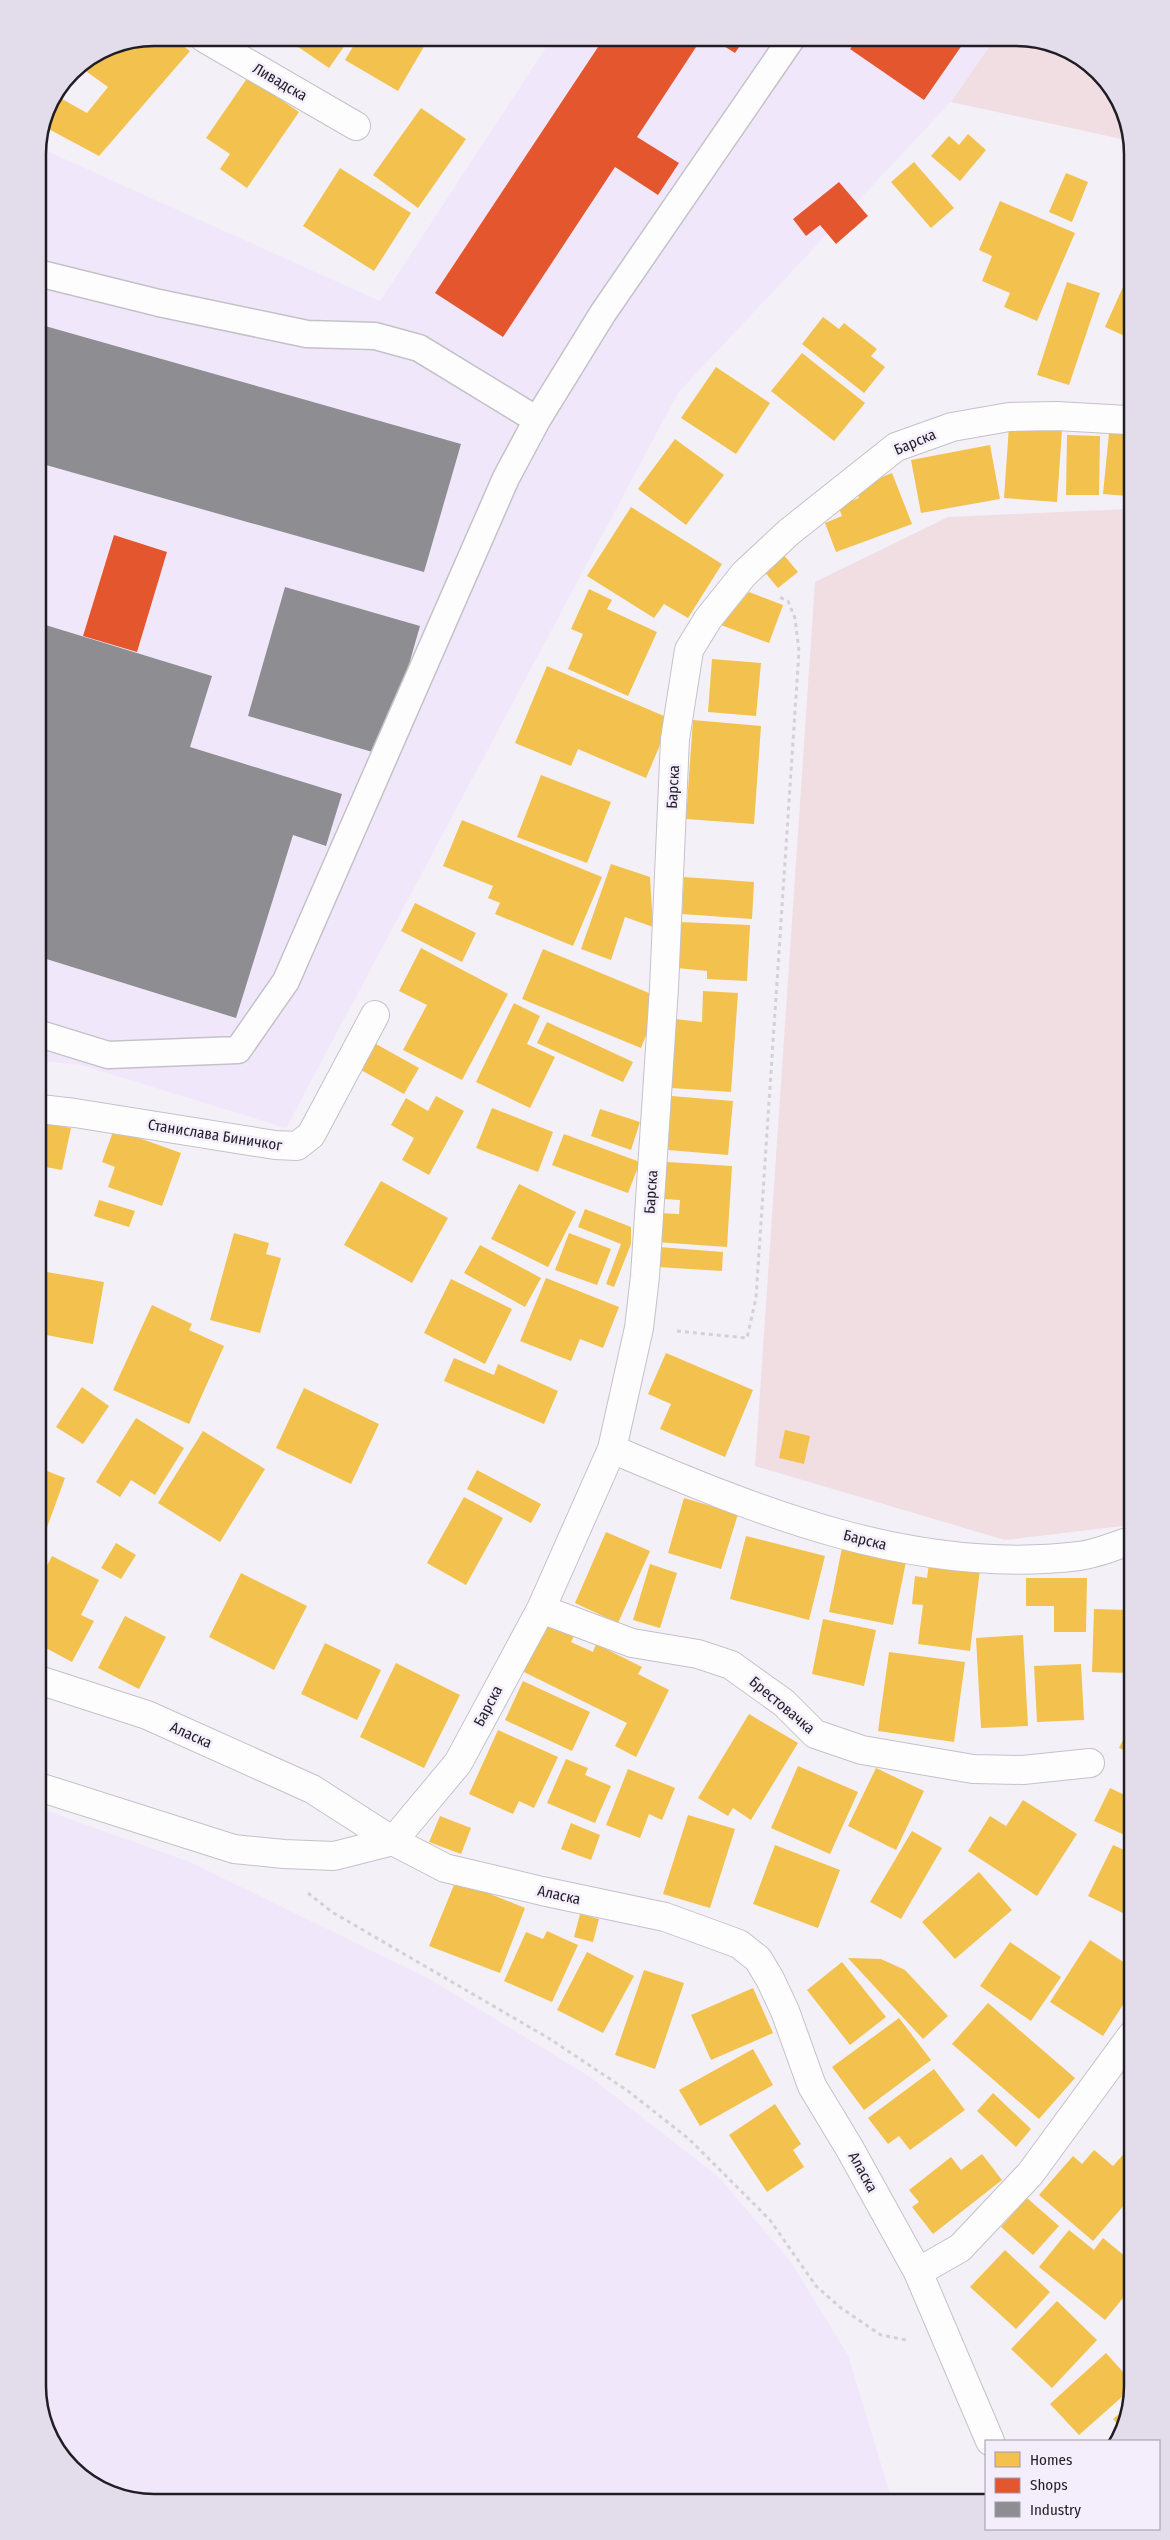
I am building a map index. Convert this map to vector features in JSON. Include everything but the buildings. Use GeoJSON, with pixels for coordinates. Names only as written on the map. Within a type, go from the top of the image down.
{"type":"FeatureCollection","features":[{"type":"Feature","properties":{"kind":"street","name":"Ливадска"},"geometry":{"type":"LineString","coordinates":[[218,46],[356,126]]}},
{"type":"Feature","properties":{"kind":"street","name":"Барска"},"geometry":{"type":"LineString","coordinates":[[394,1841],[458,1762],[541,1609],[612,1449],[639,1328],[645,1276],[664,988],[676,739],[689,650],[708,619],[740,578],[789,532],[896,447],[952,427],[1009,417],[1057,416],[1124,420]]}},
{"type":"Feature","properties":{"kind":"street","name":"Станислава Биничког"},"geometry":{"type":"LineString","coordinates":[[46,1110],[275,1145],[297,1146],[310,1135],[375,1015]]}},
{"type":"Feature","properties":{"kind":"street","name":"Барска"},"geometry":{"type":"LineString","coordinates":[[612,1449],[691,1483],[789,1520],[879,1545],[956,1556],[1011,1560],[1081,1556],[1124,1543]]}},
{"type":"Feature","properties":{"kind":"street","name":"Брестовачка"},"geometry":{"type":"LineString","coordinates":[[541,1609],[632,1643],[698,1654],[732,1665],[784,1703],[816,1734],[862,1750],[973,1769],[1023,1770],[1090,1762]]}},
{"type":"Feature","properties":{"kind":"street","name":"Аласка"},"geometry":{"type":"LineString","coordinates":[[46,1682],[147,1715],[312,1789],[394,1841],[445,1868],[666,1917],[739,1944],[758,1959],[785,2011],[812,2086],[850,2149],[918,2272],[990,2440]]}},
{"type":"Feature","properties":{"kind":"street"},"geometry":{"type":"LineString","coordinates":[[46,1789],[234,1849],[334,1856],[394,1841]]}},
{"type":"Feature","properties":{"kind":"street"},"geometry":{"type":"LineString","coordinates":[[918,2272],[960,2248],[1030,2174],[1124,2046]]}},
{"type":"Feature","properties":{"kind":"lane"},"geometry":{"type":"LineString","coordinates":[[46,1036],[108,1055],[238,1050],[286,981],[506,478],[537,420],[603,313],[787,46]]}},
{"type":"Feature","properties":{"kind":"lane"},"geometry":{"type":"LineString","coordinates":[[46,275],[160,303],[307,334],[375,336],[419,348],[537,420]]}},
{"type":"Feature","properties":{"kind":"path"},"geometry":{"type":"LineString","coordinates":[[639,1328],[747,1338],[756,1298],[798,651],[795,618],[788,601],[740,578]]}},
{"type":"Feature","properties":{"kind":"path"},"geometry":{"type":"LineString","coordinates":[[284,1854],[306,1891],[332,1912],[550,2039],[628,2091],[689,2138],[770,2220],[816,2286],[841,2308],[881,2335],[907,2340],[947,2339]]}},
{"type":"Feature","properties":{"kind":"shaded area"},"geometry":{"type":"Polygon","coordinates":[[[547,46],[990,46],[951,102],[678,393],[286,1128],[81,1065],[46,1062],[46,151],[380,301],[547,46]]]}},
{"type":"Feature","properties":{"kind":"shaded area"},"geometry":{"type":"Polygon","coordinates":[[[990,46],[1037,48],[1057,54],[1070,61],[1092,78],[1106,94],[1113,106],[1123,139],[951,102],[990,46]]]}},
{"type":"Feature","properties":{"kind":"shaded area"},"geometry":{"type":"Polygon","coordinates":[[[1124,509],[1124,1526],[1005,1540],[755,1466],[815,582],[948,517],[1124,509]]]}},
{"type":"Feature","properties":{"kind":"shaded area"},"geometry":{"type":"Polygon","coordinates":[[[46,1810],[190,1862],[428,1978],[589,2076],[719,2177],[791,2262],[848,2355],[890,2494],[147,2494],[119,2488],[94,2476],[64,2446],[52,2421],[47,2400],[46,1810]]]}}]}
